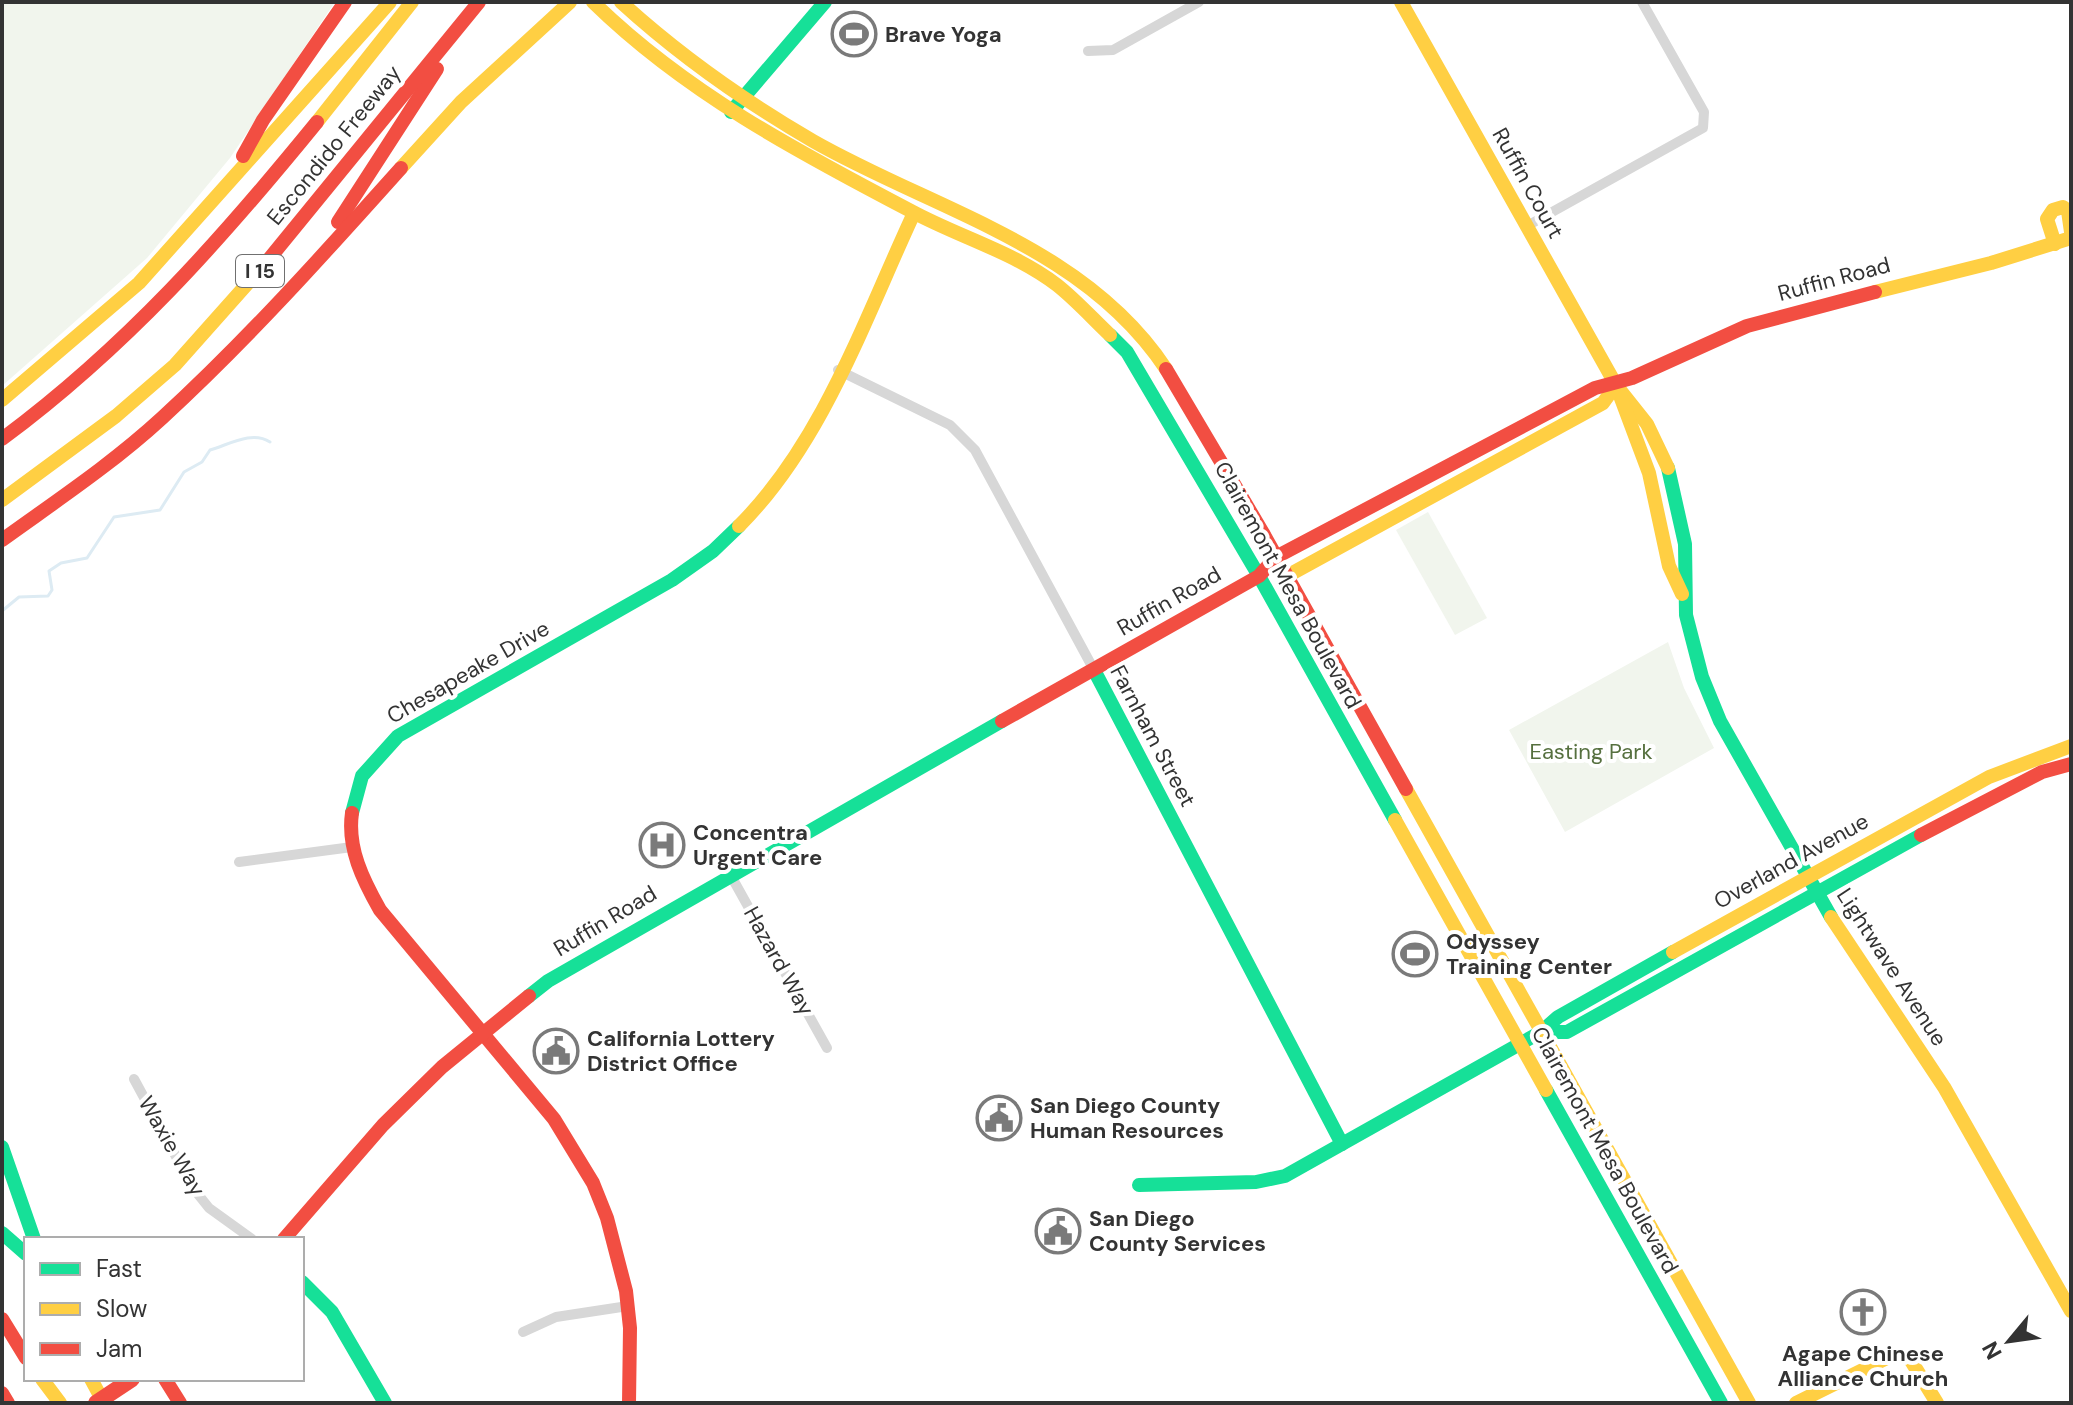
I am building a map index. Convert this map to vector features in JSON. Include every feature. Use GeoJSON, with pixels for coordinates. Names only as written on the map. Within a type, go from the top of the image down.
{"type":"FeatureCollection","features":[{"type":"Feature","properties":{"kind":"main road"},"geometry":{"type":"LineString","coordinates":[[224,190],[263,120],[345,2]]}},
{"type":"Feature","properties":{"kind":"main road"},"geometry":{"type":"LineString","coordinates":[[2,400],[139,283],[390,2]]}},
{"type":"Feature","properties":{"kind":"main road","name":"Escondido Freeway"},"geometry":{"type":"LineString","coordinates":[[2,439],[89,372],[167,296],[235,222],[412,2]]}},
{"type":"Feature","properties":{"kind":"main road"},"geometry":{"type":"LineString","coordinates":[[238,345],[353,202],[479,2]]}},
{"type":"Feature","properties":{"kind":"main road","name":"Escondido Freeway"},"geometry":{"type":"LineString","coordinates":[[2,500],[116,416],[175,365],[227,311],[479,2]]}},
{"type":"Feature","properties":{"kind":"main road"},"geometry":{"type":"LineString","coordinates":[[2,540],[130,446],[238,345],[461,102],[570,2]]}},
{"type":"Feature","properties":{"kind":"main road","name":"Clairemont Mesa Boulevard"},"geometry":{"type":"LineString","coordinates":[[593,2],[629,37],[731,112],[914,213],[1018,261],[1075,299],[1110,333],[1145,378],[1259,576],[1721,1403]]}},
{"type":"Feature","properties":{"kind":"main road","name":"Clairemont Mesa Boulevard"},"geometry":{"type":"LineString","coordinates":[[621,2],[743,96],[830,150],[1027,246],[1089,287],[1140,336],[1164,366],[1287,576],[1749,1403]]}},
{"type":"Feature","properties":{"kind":"main road"},"geometry":{"type":"LineString","coordinates":[[731,112],[825,2]]}},
{"type":"Feature","properties":{"kind":"main road","name":"Ruffin Court"},"geometry":{"type":"LineString","coordinates":[[1402,2],[1616,385]]}},
{"type":"Feature","properties":{"kind":"main road"},"geometry":{"type":"LineString","coordinates":[[2063,241],[2047,219],[2053,210],[2063,207],[2068,211],[2071,232]]}},
{"type":"Feature","properties":{"kind":"main road","name":"Chesapeake Drive"},"geometry":{"type":"LineString","coordinates":[[629,1403],[632,1378],[628,1306],[614,1236],[572,1145],[373,898],[360,876],[352,847],[359,783],[374,759],[398,736],[643,597],[713,551],[780,477],[804,438],[914,213]]}},
{"type":"Feature","properties":{"kind":"main road","name":"Ruffin Road"},"geometry":{"type":"LineString","coordinates":[[286,1237],[383,1125],[480,1033],[548,981],[730,874],[1259,576],[1276,557],[1595,388],[1616,385],[1702,342],[1745,327],[2063,241]]}},
{"type":"Feature","properties":{"kind":"main road","name":"Ruffin Road"},"geometry":{"type":"LineString","coordinates":[[1259,576],[1287,576],[1603,403],[1616,385]]}},
{"type":"Feature","properties":{"kind":"main road","name":"Lightwave Avenue"},"geometry":{"type":"LineString","coordinates":[[1616,385],[1636,404],[1668,468],[1684,543],[1687,574],[1682,594],[1704,686],[1848,947],[1944,1087],[2071,1311]]}},
{"type":"Feature","properties":{"kind":"main road","name":"Farnham Street"},"geometry":{"type":"LineString","coordinates":[[1094,670],[1342,1144]]}},
{"type":"Feature","properties":{"kind":"main road","name":"Overland Avenue"},"geometry":{"type":"LineString","coordinates":[[1139,1185],[1285,1176],[1541,1032],[1567,1032],[1989,777],[2037,756],[2071,746]]}},
{"type":"Feature","properties":{"kind":"main road","name":"Overland Avenue"},"geometry":{"type":"LineString","coordinates":[[1812,884],[1996,793],[2042,772],[2071,764]]}},
{"type":"Feature","properties":{"kind":"main road"},"geometry":{"type":"LineString","coordinates":[[2,1147],[33,1235]]}},
{"type":"Feature","properties":{"kind":"main road"},"geometry":{"type":"LineString","coordinates":[[2,1170],[33,1235]]}},
{"type":"Feature","properties":{"kind":"main road"},"geometry":{"type":"LineString","coordinates":[[2,1233],[24,1252]]}},
{"type":"Feature","properties":{"kind":"main road"},"geometry":{"type":"LineString","coordinates":[[304,1284],[332,1312],[385,1403]]}},
{"type":"Feature","properties":{"kind":"main road"},"geometry":{"type":"LineString","coordinates":[[2,1319],[23,1353]]}},
{"type":"Feature","properties":{"kind":"main road"},"geometry":{"type":"LineString","coordinates":[[1796,1403],[1895,1354],[1910,1359],[1937,1403]]}},
{"type":"Feature","properties":{"kind":"main road"},"geometry":{"type":"LineString","coordinates":[[42,1381],[57,1403]]}},
{"type":"Feature","properties":{"kind":"main road"},"geometry":{"type":"LineString","coordinates":[[92,1381],[104,1403]]}},
{"type":"Feature","properties":{"kind":"main road"},"geometry":{"type":"LineString","coordinates":[[96,1403],[129,1381]]}},
{"type":"Feature","properties":{"kind":"main road"},"geometry":{"type":"LineString","coordinates":[[166,1381],[180,1403]]}},
{"type":"Feature","properties":{"kind":"main road"},"geometry":{"type":"LineString","coordinates":[[2,1393],[8,1403]]}},
{"type":"Feature","properties":{"kind":"street"},"geometry":{"type":"LineString","coordinates":[[1088,51],[1113,50],[1199,2]]}},
{"type":"Feature","properties":{"kind":"street"},"geometry":{"type":"LineString","coordinates":[[1527,226],[1703,128],[1704,112],[1642,2]]}},
{"type":"Feature","properties":{"kind":"street","name":"Farnham Street"},"geometry":{"type":"LineString","coordinates":[[838,370],[950,425],[975,450],[1094,670]]}},
{"type":"Feature","properties":{"kind":"street"},"geometry":{"type":"LineString","coordinates":[[239,862],[352,847]]}},
{"type":"Feature","properties":{"kind":"street","name":"Hazard Way"},"geometry":{"type":"LineString","coordinates":[[730,874],[827,1048]]}},
{"type":"Feature","properties":{"kind":"street","name":"Waxie Way"},"geometry":{"type":"LineString","coordinates":[[134,1079],[193,1188],[209,1208],[249,1237]]}},
{"type":"Feature","properties":{"kind":"street"},"geometry":{"type":"LineString","coordinates":[[523,1332],[556,1317],[628,1306]]}},
{"type":"Feature","properties":{"kind":"green space"},"geometry":{"type":"Polygon","coordinates":[[[2,2],[335,2],[230,158],[147,258],[2,386],[2,2]]]}},
{"type":"Feature","properties":{"kind":"green space"},"geometry":{"type":"Polygon","coordinates":[[[1428,512],[1487,618],[1455,635],[1396,530],[1428,512]]]}},
{"type":"Feature","properties":{"kind":"green space","name":"Easting Park"},"geometry":{"type":"Polygon","coordinates":[[[1668,642],[1684,688],[1714,748],[1565,832],[1509,730],[1668,642]]]}},
{"type":"Feature","properties":{"kind":"waterway"},"geometry":{"type":"LineString","coordinates":[[2,611],[19,597],[48,596],[52,590],[49,571],[61,563],[87,558],[114,517],[160,510],[184,472],[202,462],[210,450],[248,438],[256,437],[270,442]]}},
{"type":"Feature","properties":{"kind":"traffic: fast"},"geometry":{"type":"LineString","coordinates":[[731,112],[825,2]]}},
{"type":"Feature","properties":{"kind":"traffic: fast"},"geometry":{"type":"LineString","coordinates":[[1110,335],[1127,352],[1259,576],[1395,820]]}},
{"type":"Feature","properties":{"kind":"traffic: fast"},"geometry":{"type":"LineString","coordinates":[[1668,468],[1685,544],[1686,615],[1702,677],[1720,721],[1831,917]]}},
{"type":"Feature","properties":{"kind":"traffic: fast"},"geometry":{"type":"LineString","coordinates":[[352,813],[362,776],[398,736],[672,580],[713,551],[739,526]]}},
{"type":"Feature","properties":{"kind":"traffic: fast"},"geometry":{"type":"LineString","coordinates":[[1094,670],[1342,1144]]}},
{"type":"Feature","properties":{"kind":"traffic: fast"},"geometry":{"type":"LineString","coordinates":[[529,996],[548,981],[1002,721]]}},
{"type":"Feature","properties":{"kind":"traffic: fast"},"geometry":{"type":"LineString","coordinates":[[1541,1032],[1567,1032],[1921,835]]}},
{"type":"Feature","properties":{"kind":"traffic: fast"},"geometry":{"type":"LineString","coordinates":[[1139,1185],[1256,1182],[1285,1176],[1541,1032],[1558,1017],[1673,952]]}},
{"type":"Feature","properties":{"kind":"traffic: fast"},"geometry":{"type":"LineString","coordinates":[[1546,1090],[1721,1403]]}},
{"type":"Feature","properties":{"kind":"traffic: fast"},"geometry":{"type":"LineString","coordinates":[[2,1147],[33,1237]]}},
{"type":"Feature","properties":{"kind":"traffic: fast"},"geometry":{"type":"LineString","coordinates":[[2,1233],[24,1252]]}},
{"type":"Feature","properties":{"kind":"traffic: fast"},"geometry":{"type":"LineString","coordinates":[[304,1284],[332,1312],[385,1403]]}},
{"type":"Feature","properties":{"kind":"traffic: slow"},"geometry":{"type":"LineString","coordinates":[[2,400],[139,283],[390,2]]}},
{"type":"Feature","properties":{"kind":"traffic: slow"},"geometry":{"type":"LineString","coordinates":[[317,122],[412,2]]}},
{"type":"Feature","properties":{"kind":"traffic: slow"},"geometry":{"type":"LineString","coordinates":[[401,168],[461,102],[570,2]]}},
{"type":"Feature","properties":{"kind":"traffic: slow"},"geometry":{"type":"LineString","coordinates":[[593,2],[666,64],[744,118],[911,211],[1040,273],[1064,291],[1110,335]]}},
{"type":"Feature","properties":{"kind":"traffic: slow"},"geometry":{"type":"LineString","coordinates":[[621,2],[689,59],[788,126],[860,166],[957,211],[1051,261],[1094,291],[1133,327],[1166,369]]}},
{"type":"Feature","properties":{"kind":"traffic: slow"},"geometry":{"type":"LineString","coordinates":[[1401,2],[1616,385],[1647,424],[1668,468]]}},
{"type":"Feature","properties":{"kind":"traffic: slow"},"geometry":{"type":"LineString","coordinates":[[2055,244],[2047,219],[2053,210],[2063,207],[2068,211],[2071,232]]}},
{"type":"Feature","properties":{"kind":"traffic: slow"},"geometry":{"type":"LineString","coordinates":[[739,526],[769,493],[818,418],[840,377],[914,213]]}},
{"type":"Feature","properties":{"kind":"traffic: slow"},"geometry":{"type":"LineString","coordinates":[[1875,292],[1991,263],[2071,238]]}},
{"type":"Feature","properties":{"kind":"traffic: slow"},"geometry":{"type":"LineString","coordinates":[[2,500],[116,416],[175,365],[265,264]]}},
{"type":"Feature","properties":{"kind":"traffic: slow"},"geometry":{"type":"LineString","coordinates":[[1616,385],[1649,473],[1669,566],[1682,594]]}},
{"type":"Feature","properties":{"kind":"traffic: slow"},"geometry":{"type":"LineString","coordinates":[[1287,576],[1603,403],[1616,385]]}},
{"type":"Feature","properties":{"kind":"traffic: slow"},"geometry":{"type":"LineString","coordinates":[[1673,952],[1989,777],[2071,746]]}},
{"type":"Feature","properties":{"kind":"traffic: slow"},"geometry":{"type":"LineString","coordinates":[[1406,789],[1749,1403]]}},
{"type":"Feature","properties":{"kind":"traffic: slow"},"geometry":{"type":"LineString","coordinates":[[1395,820],[1546,1090]]}},
{"type":"Feature","properties":{"kind":"traffic: slow"},"geometry":{"type":"LineString","coordinates":[[1831,917],[1944,1087],[2071,1311]]}},
{"type":"Feature","properties":{"kind":"traffic: slow"},"geometry":{"type":"LineString","coordinates":[[1796,1403],[1895,1354],[1910,1359],[1937,1403]]}},
{"type":"Feature","properties":{"kind":"traffic: slow"},"geometry":{"type":"LineString","coordinates":[[44,1381],[60,1403]]}},
{"type":"Feature","properties":{"kind":"traffic: slow"},"geometry":{"type":"LineString","coordinates":[[92,1381],[104,1403]]}},
{"type":"Feature","properties":{"kind":"traffic: jam"},"geometry":{"type":"LineString","coordinates":[[243,156],[263,120],[345,2]]}},
{"type":"Feature","properties":{"kind":"traffic: jam"},"geometry":{"type":"LineString","coordinates":[[265,264],[479,2]]}},
{"type":"Feature","properties":{"kind":"traffic: jam"},"geometry":{"type":"LineString","coordinates":[[338,222],[437,69]]}},
{"type":"Feature","properties":{"kind":"traffic: jam"},"geometry":{"type":"LineString","coordinates":[[2,439],[90,367],[170,291],[317,122]]}},
{"type":"Feature","properties":{"kind":"traffic: jam"},"geometry":{"type":"LineString","coordinates":[[2,540],[104,467],[162,418],[255,327],[401,168]]}},
{"type":"Feature","properties":{"kind":"traffic: jam"},"geometry":{"type":"LineString","coordinates":[[1276,557],[1595,388],[1632,378],[1747,326],[1875,292]]}},
{"type":"Feature","properties":{"kind":"traffic: jam"},"geometry":{"type":"LineString","coordinates":[[1166,369],[1263,533],[1406,789]]}},
{"type":"Feature","properties":{"kind":"traffic: jam"},"geometry":{"type":"LineString","coordinates":[[1002,721],[1259,576],[1276,557]]}},
{"type":"Feature","properties":{"kind":"traffic: jam"},"geometry":{"type":"LineString","coordinates":[[1921,835],[2042,772],[2071,764]]}},
{"type":"Feature","properties":{"kind":"traffic: jam"},"geometry":{"type":"LineString","coordinates":[[352,813],[354,851],[380,910],[554,1119],[593,1183],[607,1218],[626,1291],[630,1328],[629,1403]]}},
{"type":"Feature","properties":{"kind":"traffic: jam"},"geometry":{"type":"LineString","coordinates":[[286,1237],[383,1125],[442,1067],[529,996]]}},
{"type":"Feature","properties":{"kind":"traffic: jam"},"geometry":{"type":"LineString","coordinates":[[2,1319],[24,1355]]}},
{"type":"Feature","properties":{"kind":"traffic: jam"},"geometry":{"type":"LineString","coordinates":[[96,1403],[129,1381]]}},
{"type":"Feature","properties":{"kind":"traffic: jam"},"geometry":{"type":"LineString","coordinates":[[166,1381],[180,1403]]}},
{"type":"Feature","properties":{"kind":"traffic: jam"},"geometry":{"type":"LineString","coordinates":[[2,1393],[8,1403]]}},
{"type":"Feature","properties":{"kind":"place","name":"Brave Yoga"},"geometry":{"type":"Point","coordinates":[854,34]}},
{"type":"Feature","properties":{"kind":"place","name":"Concentra Urgent Care"},"geometry":{"type":"Point","coordinates":[662,845]}},
{"type":"Feature","properties":{"kind":"place","name":"Odyssey Training Center"},"geometry":{"type":"Point","coordinates":[1415,954]}},
{"type":"Feature","properties":{"kind":"place","name":"California Lottery District Office"},"geometry":{"type":"Point","coordinates":[556,1051]}},
{"type":"Feature","properties":{"kind":"place","name":"San Diego County Human Resources"},"geometry":{"type":"Point","coordinates":[999,1118]}},
{"type":"Feature","properties":{"kind":"place","name":"San Diego County Services"},"geometry":{"type":"Point","coordinates":[1058,1231]}},
{"type":"Feature","properties":{"kind":"place","name":"Agape Chinese Alliance Church"},"geometry":{"type":"Point","coordinates":[1863,1312]}}]}
